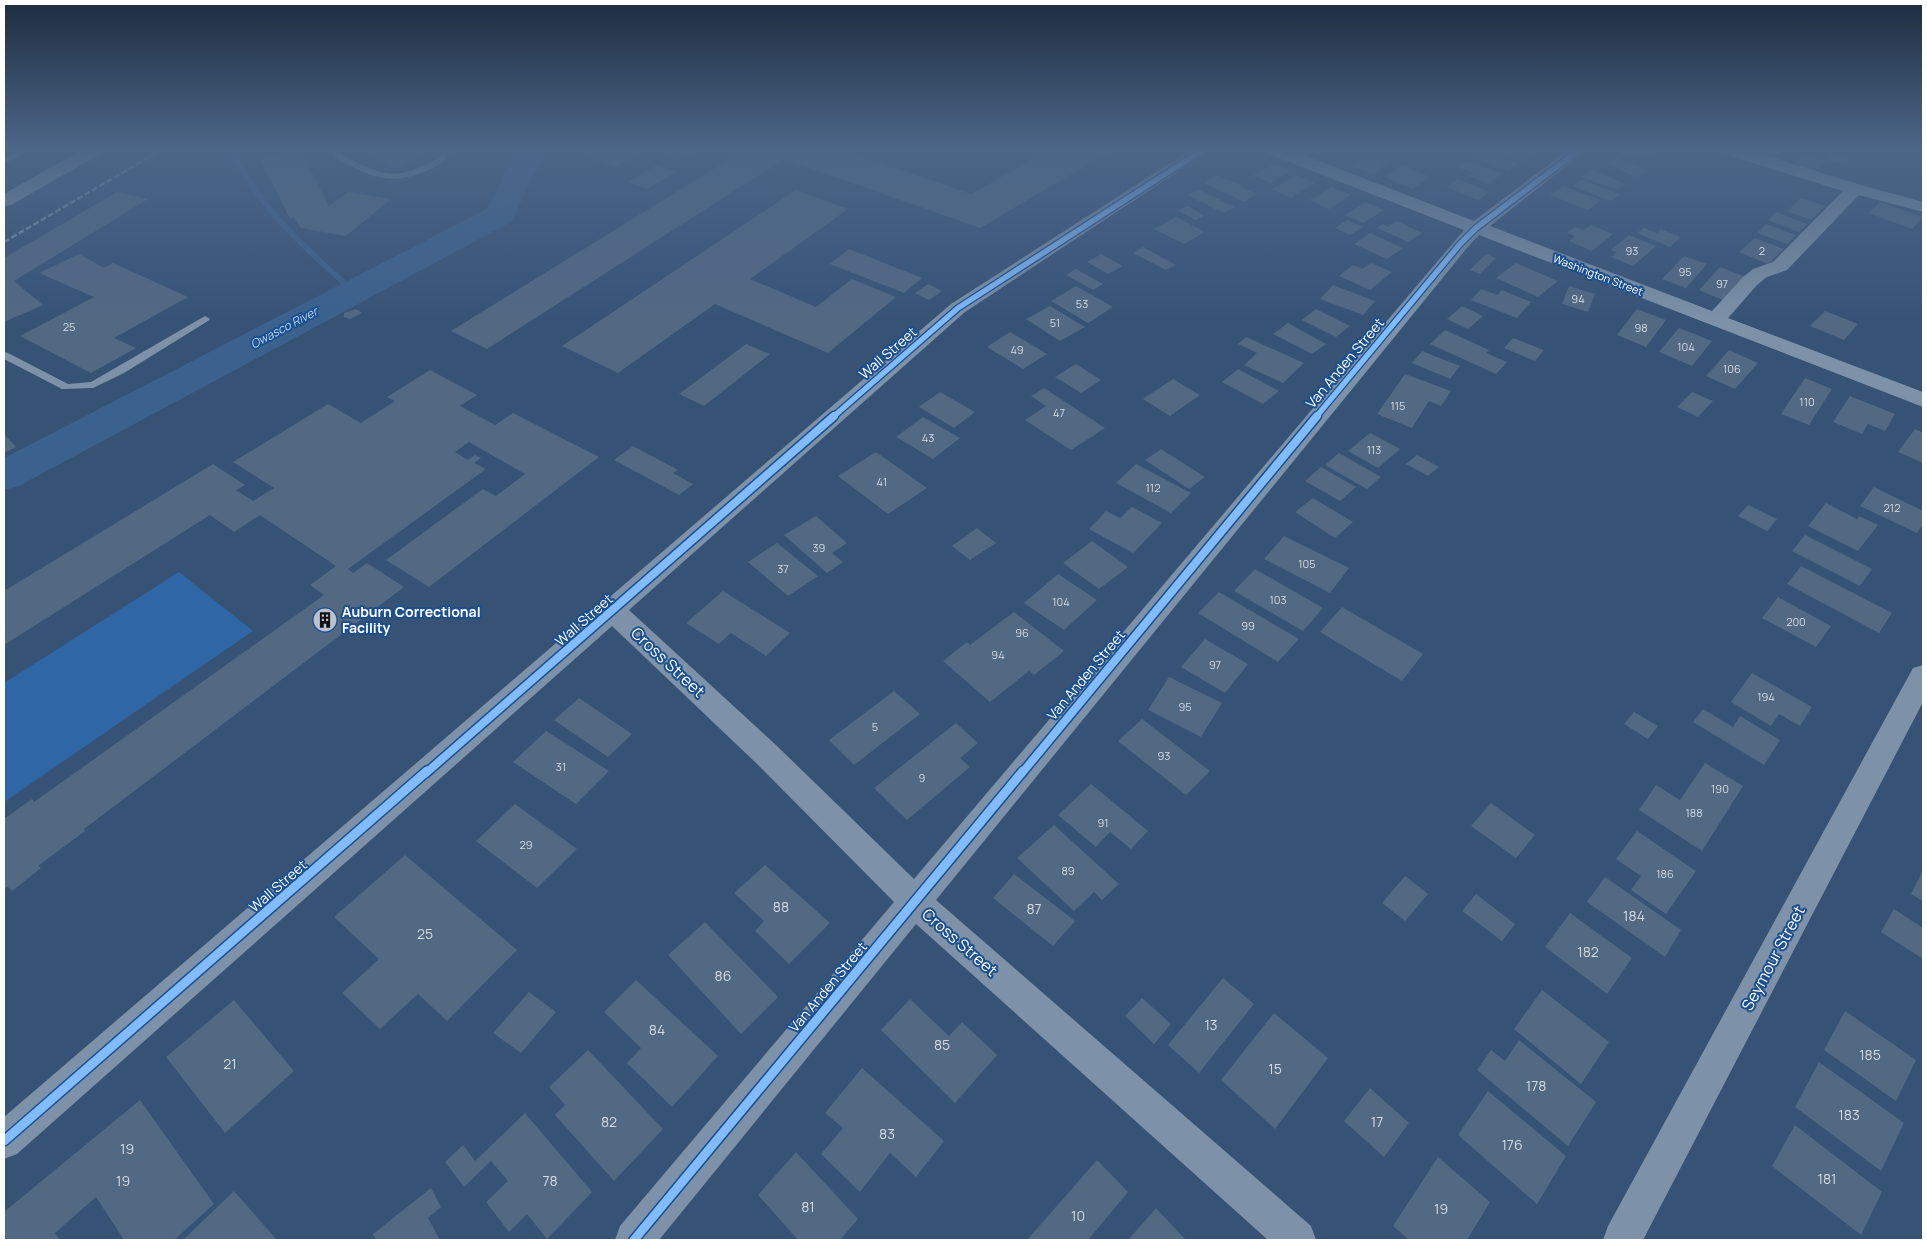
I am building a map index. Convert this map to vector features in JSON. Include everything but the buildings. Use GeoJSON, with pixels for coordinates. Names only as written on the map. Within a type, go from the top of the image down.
{"type":"FeatureCollection","features":[{"type":"Feature","properties":{"kind":"street","name":"Wall Street"},"geometry":{"type":"LineString","coordinates":[[4,1141],[958,308],[1114,207]]}},
{"type":"Feature","properties":{"kind":"street","name":"Washington Street"},"geometry":{"type":"LineString","coordinates":[[1422,207],[1923,400]]}},
{"type":"Feature","properties":{"kind":"street","name":"Van Anden Street"},"geometry":{"type":"LineString","coordinates":[[634,1240],[1460,244],[1476,228],[1504,207]]}},
{"type":"Feature","properties":{"kind":"street"},"geometry":{"type":"LineString","coordinates":[[1715,320],[1750,281],[1760,273],[1780,266],[1837,207]]}},
{"type":"Feature","properties":{"kind":"street","name":"Cross Street"},"geometry":{"type":"LineString","coordinates":[[613,611],[688,680],[915,902],[1297,1240]]}},
{"type":"Feature","properties":{"kind":"street","name":"Seymour Street"},"geometry":{"type":"LineString","coordinates":[[1622,1240],[1923,676]]}},
{"type":"Feature","properties":{"kind":"lane"},"geometry":{"type":"LineString","coordinates":[[4,355],[66,387],[93,385],[120,372],[205,320]]}},
{"type":"Feature","properties":{"kind":"shaded area"},"geometry":{"type":"Polygon","coordinates":[[[179,572],[253,631],[4,802],[4,683],[179,572]]]}},
{"type":"Feature","properties":{"kind":"waterway"},"geometry":{"type":"LineString","coordinates":[[268,207],[288,230],[354,292]]}},
{"type":"Feature","properties":{"kind":"waterway","name":"Owasco River"},"geometry":{"type":"LineString","coordinates":[[4,476],[500,215],[504,207]]}},
{"type":"Feature","properties":{"kind":"railway"},"geometry":{"type":"LineString","coordinates":[[4,242],[64,207]]}},
{"type":"Feature","properties":{"kind":"cycle path"},"geometry":{"type":"LineString","coordinates":[[4,1141],[958,308],[1114,207]]}},
{"type":"Feature","properties":{"kind":"cycle path"},"geometry":{"type":"LineString","coordinates":[[634,1240],[1460,244],[1476,228],[1504,207]]}},
{"type":"Feature","properties":{"kind":"place","name":"Auburn Correctional Facility"},"geometry":{"type":"Point","coordinates":[325,620]}}]}
